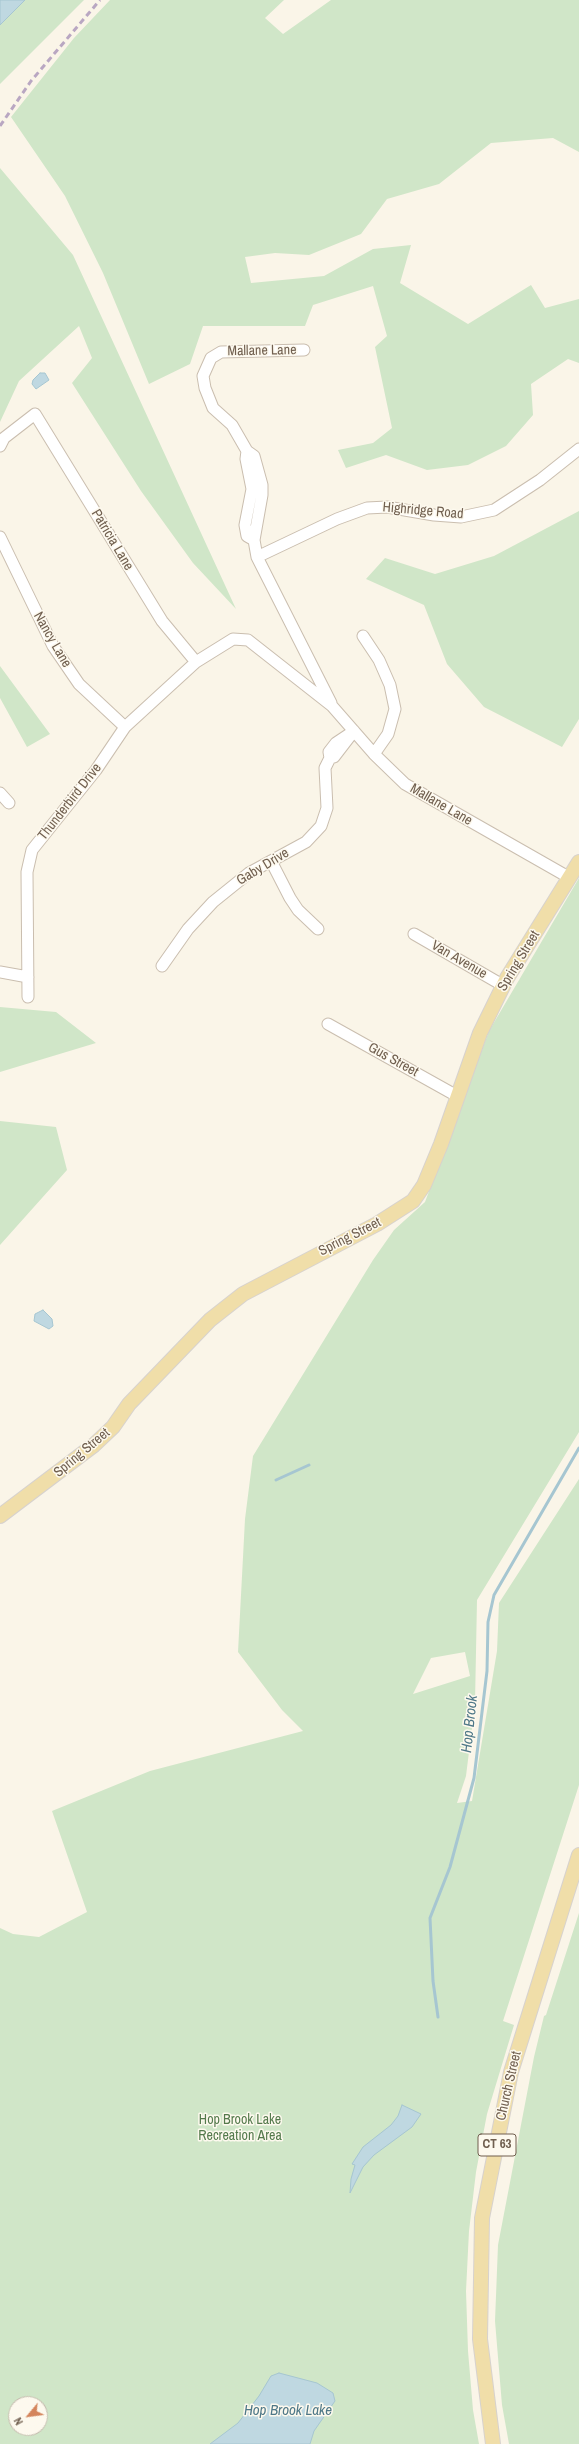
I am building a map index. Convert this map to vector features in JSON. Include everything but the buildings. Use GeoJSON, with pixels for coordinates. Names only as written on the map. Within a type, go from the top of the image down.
{"type":"FeatureCollection","features":[{"type":"Feature","properties":{"kind":"main road","name":"Spring Street"},"geometry":{"type":"LineString","coordinates":[[0,1516],[94,1446],[113,1427],[129,1404],[210,1320],[243,1294],[377,1224],[413,1201],[424,1185],[480,1033],[504,986],[579,862]]}},
{"type":"Feature","properties":{"kind":"main road","name":"Church Street"},"geometry":{"type":"LineString","coordinates":[[493,2444],[480,2338],[482,2218],[511,2072],[579,1856]]}},
{"type":"Feature","properties":{"kind":"street","name":"Mallane Lane"},"geometry":{"type":"LineString","coordinates":[[304,350],[221,352],[211,358],[203,376],[205,388],[213,408],[232,425],[247,451],[254,456],[262,485],[262,495],[254,540],[257,557],[332,706]]}},
{"type":"Feature","properties":{"kind":"street","name":"Patricia Lane"},"geometry":{"type":"LineString","coordinates":[[0,446],[4,438],[35,414],[162,621],[196,662]]}},
{"type":"Feature","properties":{"kind":"street","name":"Highridge Road"},"geometry":{"type":"LineString","coordinates":[[257,557],[337,519],[367,508],[387,507],[434,515],[461,517],[494,510],[540,480],[579,449]]}},
{"type":"Feature","properties":{"kind":"street","name":"Nancy Lane"},"geometry":{"type":"LineString","coordinates":[[0,537],[52,646],[79,684],[126,727]]}},
{"type":"Feature","properties":{"kind":"street"},"geometry":{"type":"LineString","coordinates":[[363,636],[382,666],[390,685],[395,709],[388,734],[374,754]]}},
{"type":"Feature","properties":{"kind":"street","name":"Mallane Lane"},"geometry":{"type":"LineString","coordinates":[[196,662],[233,639],[248,640],[332,706],[374,754],[405,784],[570,878]]}},
{"type":"Feature","properties":{"kind":"street","name":"Thunderbird Drive"},"geometry":{"type":"LineString","coordinates":[[28,996],[26,872],[32,850],[96,770],[126,727],[196,662]]}},
{"type":"Feature","properties":{"kind":"street","name":"Gaby Drive"},"geometry":{"type":"LineString","coordinates":[[162,966],[188,929],[213,902],[249,873],[306,842],[321,826],[327,808],[325,768],[330,758],[329,752],[336,743],[354,730]]}},
{"type":"Feature","properties":{"kind":"street"},"geometry":{"type":"LineString","coordinates":[[0,793],[9,803]]}},
{"type":"Feature","properties":{"kind":"street"},"geometry":{"type":"LineString","coordinates":[[270,861],[298,910],[318,929]]}},
{"type":"Feature","properties":{"kind":"street","name":"Van Avenue"},"geometry":{"type":"LineString","coordinates":[[414,934],[504,986]]}},
{"type":"Feature","properties":{"kind":"street"},"geometry":{"type":"LineString","coordinates":[[0,972],[28,977]]}},
{"type":"Feature","properties":{"kind":"street","name":"Gus Street"},"geometry":{"type":"LineString","coordinates":[[328,1024],[457,1096]]}},
{"type":"Feature","properties":{"kind":"green space"},"geometry":{"type":"Polygon","coordinates":[[[25,0],[84,0],[0,84],[0,25],[25,0]]]}},
{"type":"Feature","properties":{"kind":"green space"},"geometry":{"type":"Polygon","coordinates":[[[110,0],[284,0],[265,18],[283,34],[331,0],[579,0],[579,152],[553,138],[491,143],[439,184],[387,199],[361,234],[309,255],[275,253],[245,257],[251,283],[324,276],[373,249],[411,245],[400,283],[468,324],[531,285],[545,308],[579,299],[579,363],[568,359],[531,384],[533,415],[506,446],[468,465],[427,470],[386,455],[346,468],[338,450],[373,443],[392,428],[375,347],[387,336],[373,286],[313,305],[305,326],[203,326],[190,364],[149,384],[103,273],[65,196],[11,117],[74,38],[110,0]]]}},
{"type":"Feature","properties":{"kind":"green space"},"geometry":{"type":"Polygon","coordinates":[[[0,168],[73,255],[236,609],[193,563],[141,491],[72,383],[92,358],[79,326],[19,381],[0,422],[0,168]]]}},
{"type":"Feature","properties":{"kind":"green space"},"geometry":{"type":"Polygon","coordinates":[[[579,511],[579,719],[562,747],[484,707],[447,664],[424,605],[366,579],[385,558],[435,574],[494,556],[579,511]]]}},
{"type":"Feature","properties":{"kind":"green space"},"geometry":{"type":"Polygon","coordinates":[[[0,666],[50,734],[27,747],[0,698],[0,666]]]}},
{"type":"Feature","properties":{"kind":"green space","name":"Hop Brook Lake Recreation Area"},"geometry":{"type":"Polygon","coordinates":[[[579,878],[579,1432],[477,1600],[475,1703],[466,1776],[457,1803],[472,1801],[497,1651],[499,1603],[579,1479],[579,1785],[503,2021],[514,2025],[487,2114],[476,2172],[469,2231],[466,2291],[468,2351],[473,2410],[479,2444],[0,2444],[0,1928],[13,1934],[39,1937],[87,1912],[52,1811],[150,1771],[303,1731],[282,1710],[238,1652],[245,1519],[253,1456],[373,1260],[394,1230],[425,1202],[489,1031],[579,878]],[[465,1652],[431,1658],[413,1694],[470,1676],[465,1652]]]}},
{"type":"Feature","properties":{"kind":"green space"},"geometry":{"type":"Polygon","coordinates":[[[0,1007],[56,1012],[96,1043],[0,1072],[0,1007]]]}},
{"type":"Feature","properties":{"kind":"green space"},"geometry":{"type":"Polygon","coordinates":[[[0,1121],[56,1127],[67,1170],[0,1245],[0,1121]]]}},
{"type":"Feature","properties":{"kind":"green space"},"geometry":{"type":"Polygon","coordinates":[[[579,1913],[579,2444],[509,2444],[502,2405],[495,2321],[498,2245],[534,2057],[544,2016],[546,2015],[579,1913]]]}},
{"type":"Feature","properties":{"kind":"water"},"geometry":{"type":"Polygon","coordinates":[[[0,0],[25,0],[0,25],[0,0]]]}},
{"type":"Feature","properties":{"kind":"water"},"geometry":{"type":"Polygon","coordinates":[[[40,373],[45,373],[49,380],[36,389],[32,384],[33,380],[40,373]]]}},
{"type":"Feature","properties":{"kind":"water"},"geometry":{"type":"Polygon","coordinates":[[[43,1310],[52,1319],[53,1326],[49,1329],[34,1321],[35,1314],[43,1310]]]}},
{"type":"Feature","properties":{"kind":"water"},"geometry":{"type":"Polygon","coordinates":[[[402,2105],[421,2114],[412,2127],[374,2155],[363,2167],[350,2193],[351,2179],[355,2165],[352,2164],[363,2147],[391,2125],[398,2116],[402,2105]]]}},
{"type":"Feature","properties":{"kind":"water","name":"Hop Brook Lake"},"geometry":{"type":"Polygon","coordinates":[[[279,2373],[317,2383],[333,2393],[335,2401],[314,2431],[310,2444],[210,2444],[238,2423],[259,2396],[271,2376],[279,2373]]]}},
{"type":"Feature","properties":{"kind":"waterway","name":"Hop Brook"},"geometry":{"type":"LineString","coordinates":[[438,2017],[433,1981],[430,1918],[450,1867],[474,1778],[487,1671],[488,1622],[494,1595],[579,1448]]}},
{"type":"Feature","properties":{"kind":"waterway"},"geometry":{"type":"LineString","coordinates":[[276,1480],[309,1465]]}},
{"type":"Feature","properties":{"kind":"railway"},"geometry":{"type":"LineString","coordinates":[[0,126],[31,81],[100,0]]}}]}
